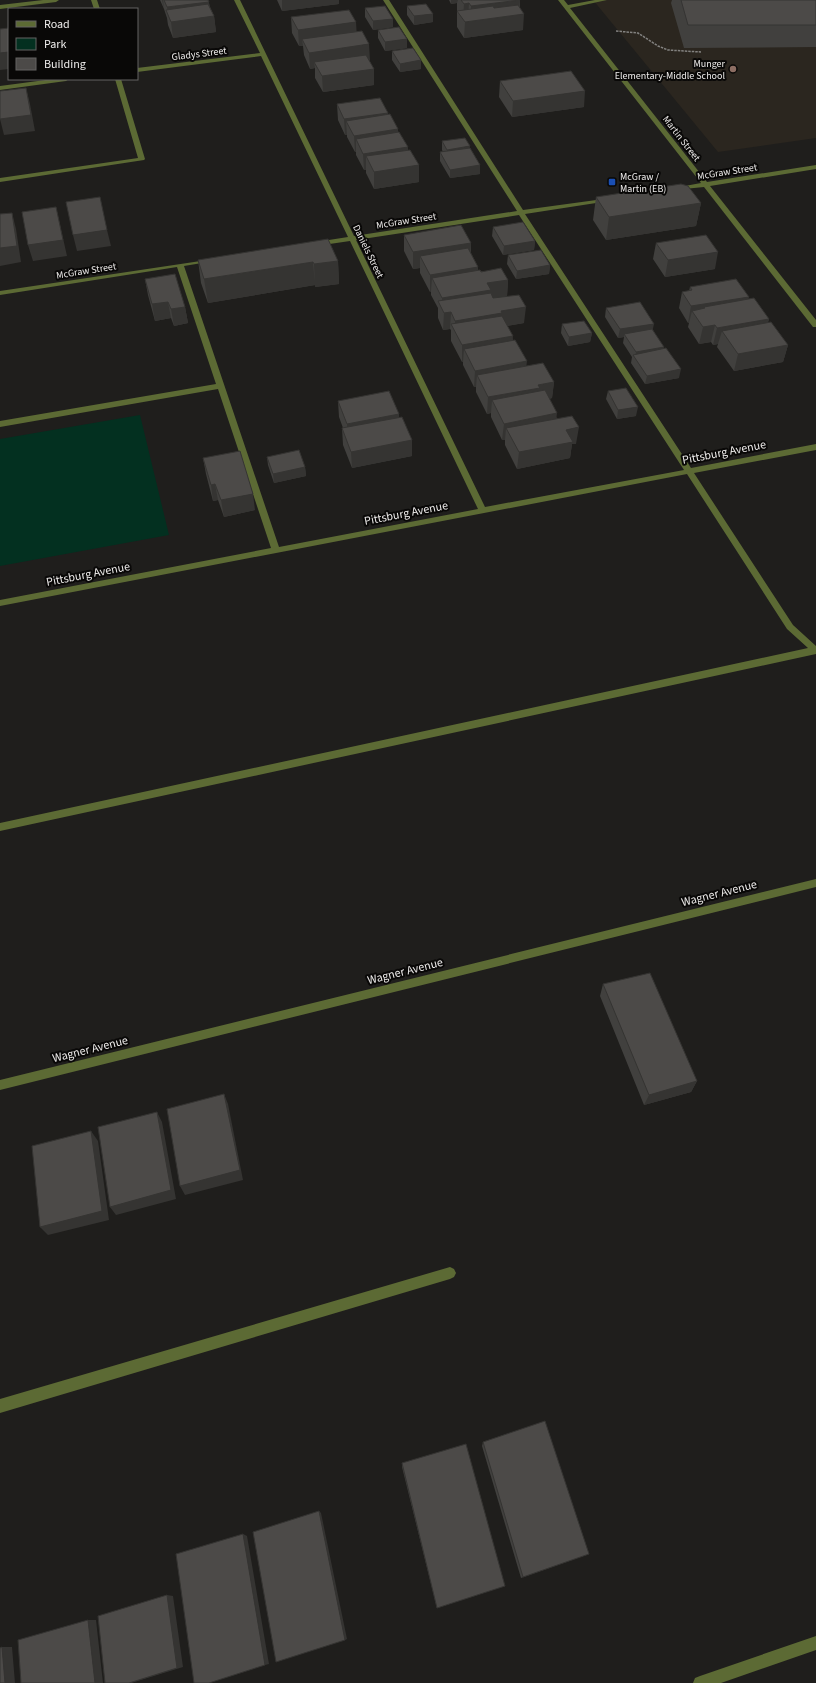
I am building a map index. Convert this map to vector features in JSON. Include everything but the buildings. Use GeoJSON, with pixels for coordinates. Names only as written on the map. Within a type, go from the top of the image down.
{"type":"FeatureCollection","features":[{"type":"Feature","properties":{"kind":"street"},"geometry":{"type":"LineString","coordinates":[[0,7],[56,0]]}},
{"type":"Feature","properties":{"kind":"street","name":"Daniels Street"},"geometry":{"type":"LineString","coordinates":[[237,0],[483,511]]}},
{"type":"Feature","properties":{"kind":"street"},"geometry":{"type":"LineString","coordinates":[[386,0],[521,213],[790,627],[816,651]]}},
{"type":"Feature","properties":{"kind":"street","name":"Martin Street"},"geometry":{"type":"LineString","coordinates":[[561,0],[816,326]]}},
{"type":"Feature","properties":{"kind":"street"},"geometry":{"type":"LineString","coordinates":[[567,7],[604,0]]}},
{"type":"Feature","properties":{"kind":"street","name":"Gladys Street"},"geometry":{"type":"LineString","coordinates":[[138,70],[263,54]]}},
{"type":"Feature","properties":{"kind":"street"},"geometry":{"type":"LineString","coordinates":[[0,88],[59,80]]}},
{"type":"Feature","properties":{"kind":"street"},"geometry":{"type":"LineString","coordinates":[[0,180],[142,159],[118,80]]}},
{"type":"Feature","properties":{"kind":"street","name":"McGraw Street"},"geometry":{"type":"LineString","coordinates":[[666,190],[816,167]]}},
{"type":"Feature","properties":{"kind":"street","name":"McGraw Street"},"geometry":{"type":"LineString","coordinates":[[311,245],[615,198]]}},
{"type":"Feature","properties":{"kind":"street","name":"McGraw Street"},"geometry":{"type":"LineString","coordinates":[[0,293],[219,259]]}},
{"type":"Feature","properties":{"kind":"street"},"geometry":{"type":"LineString","coordinates":[[180,265],[276,550]]}},
{"type":"Feature","properties":{"kind":"street"},"geometry":{"type":"LineString","coordinates":[[0,424],[221,386]]}},
{"type":"Feature","properties":{"kind":"street","name":"Pittsburg Avenue"},"geometry":{"type":"LineString","coordinates":[[0,603],[816,447]]}},
{"type":"Feature","properties":{"kind":"street"},"geometry":{"type":"LineString","coordinates":[[0,827],[816,651]]}},
{"type":"Feature","properties":{"kind":"street","name":"Wagner Avenue"},"geometry":{"type":"LineString","coordinates":[[0,1085],[816,883]]}},
{"type":"Feature","properties":{"kind":"street"},"geometry":{"type":"LineString","coordinates":[[0,1406],[450,1273]]}},
{"type":"Feature","properties":{"kind":"street"},"geometry":{"type":"LineString","coordinates":[[700,1683],[816,1643]]}},
{"type":"Feature","properties":{"kind":"path"},"geometry":{"type":"LineString","coordinates":[[614,31],[641,34],[656,46],[665,50],[701,52]]}},
{"type":"Feature","properties":{"kind":"shaded area","name":"Munger Elementary-Middle School"},"geometry":{"type":"Polygon","coordinates":[[[593,0],[816,0],[816,138],[718,152],[593,0]]]}},
{"type":"Feature","properties":{"kind":"green space"},"geometry":{"type":"Polygon","coordinates":[[[140,415],[169,535],[0,566],[0,439],[140,415]]]}},
{"type":"Feature","properties":{"kind":"place","name":"Munger Elementary-Middle School"},"geometry":{"type":"Point","coordinates":[733,69]}},
{"type":"Feature","properties":{"kind":"place","name":"McGraw / Martin (EB)"},"geometry":{"type":"Point","coordinates":[612,182]}}]}
